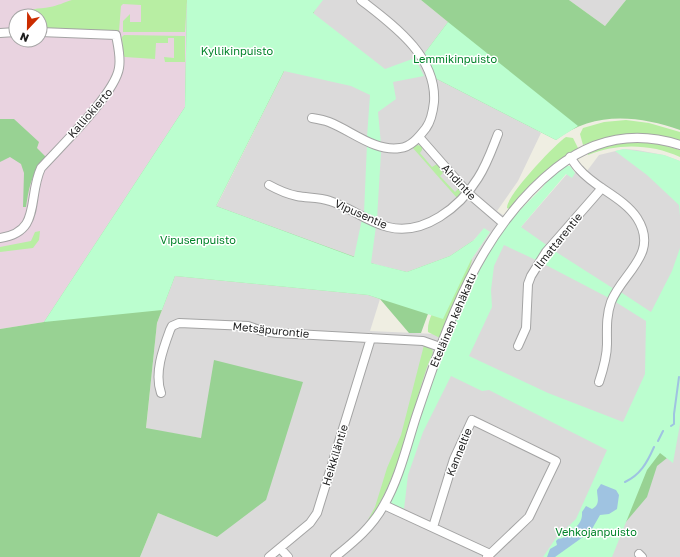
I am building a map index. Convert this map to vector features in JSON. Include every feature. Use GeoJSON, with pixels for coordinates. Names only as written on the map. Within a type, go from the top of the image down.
{"type":"FeatureCollection","features":[{"type":"Feature","properties":{"kind":"street"},"geometry":{"type":"LineString","coordinates":[[312,118],[329,122],[386,148],[401,148],[410,144],[419,137],[428,125],[433,108],[434,92],[427,68],[409,40],[361,0]]}},
{"type":"Feature","properties":{"kind":"street","name":"Kalliokierto"},"geometry":{"type":"LineString","coordinates":[[0,238],[12,236],[22,231],[29,219],[37,176],[41,168],[112,88],[119,69],[120,58],[116,35],[48,32]]}},
{"type":"Feature","properties":{"kind":"street","name":"Vipusentie"},"geometry":{"type":"LineString","coordinates":[[269,186],[298,196],[331,201],[381,225],[402,228],[425,225],[447,212],[468,193],[487,162],[498,134]]}},
{"type":"Feature","properties":{"kind":"street","name":"Ahdintie"},"geometry":{"type":"LineString","coordinates":[[419,137],[468,193],[503,223]]}},
{"type":"Feature","properties":{"kind":"street","name":"Eteläinen kehäkatu"},"geometry":{"type":"LineString","coordinates":[[335,557],[362,535],[384,505],[397,475],[440,347],[462,294],[478,262],[503,223],[536,186],[570,157],[600,143],[629,138],[654,139],[680,145]]}},
{"type":"Feature","properties":{"kind":"street"},"geometry":{"type":"LineString","coordinates":[[570,157],[579,170],[636,217],[644,236],[644,248],[640,260],[621,282],[611,303],[606,321],[606,357],[599,382]]}},
{"type":"Feature","properties":{"kind":"street","name":"Ilmattarentie"},"geometry":{"type":"LineString","coordinates":[[518,346],[526,328],[528,284],[530,276],[546,252],[602,188]]}},
{"type":"Feature","properties":{"kind":"street","name":"Metsäpurontie"},"geometry":{"type":"LineString","coordinates":[[161,393],[158,380],[159,368],[170,330],[175,324],[179,323],[248,326],[262,331],[277,333],[423,341],[440,347]]}},
{"type":"Feature","properties":{"kind":"street","name":"Heikkiläntie"},"geometry":{"type":"LineString","coordinates":[[269,557],[310,523],[317,513],[370,338]]}},
{"type":"Feature","properties":{"kind":"street","name":"Kanneltie"},"geometry":{"type":"LineString","coordinates":[[433,527],[454,459],[472,420],[556,461],[528,517],[488,556]]}},
{"type":"Feature","properties":{"kind":"street"},"geometry":{"type":"LineString","coordinates":[[384,505],[433,527],[488,556]]}},
{"type":"Feature","properties":{"kind":"street"},"geometry":{"type":"LineString","coordinates":[[280,548],[288,557]]}},
{"type":"Feature","properties":{"kind":"shaded area"},"geometry":{"type":"Polygon","coordinates":[[[0,0],[187,0],[185,107],[44,322],[0,329],[0,0]]]}},
{"type":"Feature","properties":{"kind":"shaded area"},"geometry":{"type":"Polygon","coordinates":[[[320,0],[421,0],[448,22],[424,54],[541,133],[518,181],[497,211],[521,227],[567,174],[587,171],[599,155],[624,149],[664,155],[680,161],[680,557],[140,557],[158,513],[217,537],[201,438],[146,429],[157,323],[175,276],[368,295],[380,299],[370,331],[436,334],[471,260],[490,232],[484,229],[474,240],[450,256],[407,272],[377,265],[216,207],[320,0]]]}},
{"type":"Feature","properties":{"kind":"shaded area"},"geometry":{"type":"Polygon","coordinates":[[[569,0],[626,0],[605,26],[569,0]]]}},
{"type":"Feature","properties":{"kind":"green space"},"geometry":{"type":"Polygon","coordinates":[[[72,0],[187,0],[185,32],[123,32],[123,21],[130,14],[130,22],[141,22],[141,5],[123,4],[121,6],[119,31],[48,30],[48,8],[42,8],[72,0]]]}},
{"type":"Feature","properties":{"kind":"green space"},"geometry":{"type":"Polygon","coordinates":[[[187,0],[320,0],[216,206],[377,265],[407,272],[450,256],[474,240],[433,300],[421,333],[409,333],[380,299],[368,295],[175,276],[157,323],[146,428],[201,438],[214,360],[303,382],[266,500],[217,537],[158,513],[140,557],[0,557],[0,329],[44,322],[185,107],[187,0]]]}},
{"type":"Feature","properties":{"kind":"green space"},"geometry":{"type":"Polygon","coordinates":[[[187,0],[323,0],[313,13],[385,69],[415,58],[424,76],[393,82],[396,99],[378,112],[381,144],[367,137],[370,95],[351,86],[284,71],[216,206],[354,257],[362,219],[376,226],[371,263],[407,272],[450,256],[474,240],[484,228],[490,232],[471,260],[443,319],[368,295],[175,276],[162,310],[44,322],[185,107],[187,0]]]}},
{"type":"Feature","properties":{"kind":"green space"},"geometry":{"type":"Polygon","coordinates":[[[421,0],[569,0],[605,26],[626,0],[680,0],[680,130],[648,121],[616,118],[585,124],[556,140],[433,77],[424,54],[448,22],[421,0]]]}},
{"type":"Feature","properties":{"kind":"green space","name":"Lemmikinpuisto"},"geometry":{"type":"Polygon","coordinates":[[[448,22],[578,126],[556,140],[433,77],[424,54],[448,22]]]}},
{"type":"Feature","properties":{"kind":"green space"},"geometry":{"type":"Polygon","coordinates":[[[124,35],[185,36],[185,62],[165,62],[164,57],[174,58],[174,38],[168,38],[168,43],[156,43],[155,59],[125,57],[123,56],[122,37],[124,35]]]}},
{"type":"Feature","properties":{"kind":"green space"},"geometry":{"type":"Polygon","coordinates":[[[0,119],[14,119],[39,142],[37,148],[46,157],[37,169],[32,180],[26,207],[23,207],[24,173],[21,164],[10,157],[0,162],[0,119]]]}},
{"type":"Feature","properties":{"kind":"green space"},"geometry":{"type":"Polygon","coordinates":[[[626,120],[649,123],[680,132],[680,141],[655,136],[631,135],[607,138],[583,145],[580,134],[583,128],[604,122],[626,120]]]}},
{"type":"Feature","properties":{"kind":"green space"},"geometry":{"type":"Polygon","coordinates":[[[566,137],[573,138],[578,148],[559,160],[524,191],[509,209],[507,208],[514,193],[522,182],[542,159],[566,137]]]}},
{"type":"Feature","properties":{"kind":"green space"},"geometry":{"type":"Polygon","coordinates":[[[637,142],[660,144],[680,150],[680,157],[646,147],[611,148],[588,155],[587,152],[614,144],[637,142]]]}},
{"type":"Feature","properties":{"kind":"green space"},"geometry":{"type":"Polygon","coordinates":[[[367,144],[381,152],[377,219],[364,213],[367,144]]]}},
{"type":"Feature","properties":{"kind":"green space"},"geometry":{"type":"Polygon","coordinates":[[[417,145],[422,146],[420,153],[432,167],[437,164],[443,173],[440,176],[455,192],[459,188],[461,195],[457,198],[412,147],[417,145]]]}},
{"type":"Feature","properties":{"kind":"green space"},"geometry":{"type":"Polygon","coordinates":[[[624,149],[664,155],[680,161],[680,216],[679,205],[647,175],[615,151],[624,149]]]}},
{"type":"Feature","properties":{"kind":"green space","name":"Vehkojanpuisto"},"geometry":{"type":"Polygon","coordinates":[[[565,166],[570,166],[575,173],[572,178],[566,174],[521,227],[548,246],[536,260],[504,245],[494,266],[491,290],[492,307],[469,356],[548,393],[623,422],[645,374],[646,321],[614,301],[619,291],[651,312],[672,271],[680,248],[680,424],[673,463],[660,453],[647,470],[612,557],[543,557],[556,538],[576,519],[607,450],[489,390],[482,391],[451,376],[423,432],[408,475],[404,509],[392,504],[391,502],[436,367],[465,296],[493,246],[512,218],[549,179],[565,166]]]}},
{"type":"Feature","properties":{"kind":"green space"},"geometry":{"type":"Polygon","coordinates":[[[40,231],[39,240],[33,248],[0,252],[0,247],[31,241],[35,232],[40,231]]]}},
{"type":"Feature","properties":{"kind":"green space"},"geometry":{"type":"Polygon","coordinates":[[[553,250],[614,289],[609,298],[542,263],[553,250]]]}},
{"type":"Feature","properties":{"kind":"green space"},"geometry":{"type":"Polygon","coordinates":[[[471,259],[469,270],[440,338],[428,332],[432,314],[451,284],[471,259]]]}},
{"type":"Feature","properties":{"kind":"green space"},"geometry":{"type":"Polygon","coordinates":[[[424,345],[432,348],[433,353],[427,367],[402,450],[386,491],[364,527],[375,507],[387,468],[401,435],[424,345]]]}},
{"type":"Feature","properties":{"kind":"green space"},"geometry":{"type":"Polygon","coordinates":[[[649,441],[667,458],[657,466],[647,497],[619,530],[649,441]]]}},
{"type":"Feature","properties":{"kind":"water"},"geometry":{"type":"Polygon","coordinates":[[[601,484],[616,490],[619,495],[617,509],[609,514],[600,515],[592,529],[583,537],[555,557],[547,557],[550,549],[557,545],[556,541],[563,538],[579,524],[582,517],[582,512],[586,506],[592,509],[597,505],[597,490],[601,484]]]}},
{"type":"Feature","properties":{"kind":"waterway"},"geometry":{"type":"LineString","coordinates":[[671,426],[674,424],[679,377]]}},
{"type":"Feature","properties":{"kind":"waterway"},"geometry":{"type":"LineString","coordinates":[[658,441],[663,431]]}},
{"type":"Feature","properties":{"kind":"waterway"},"geometry":{"type":"LineString","coordinates":[[625,482],[639,472],[649,458],[654,447]]}},
{"type":"Feature","properties":{"kind":"park label","name":"Kyllikinpuisto"},"geometry":{"type":"Point","coordinates":[237,51]}},
{"type":"Feature","properties":{"kind":"park label","name":"Vipusenpuisto"},"geometry":{"type":"Point","coordinates":[198,240]}}]}
